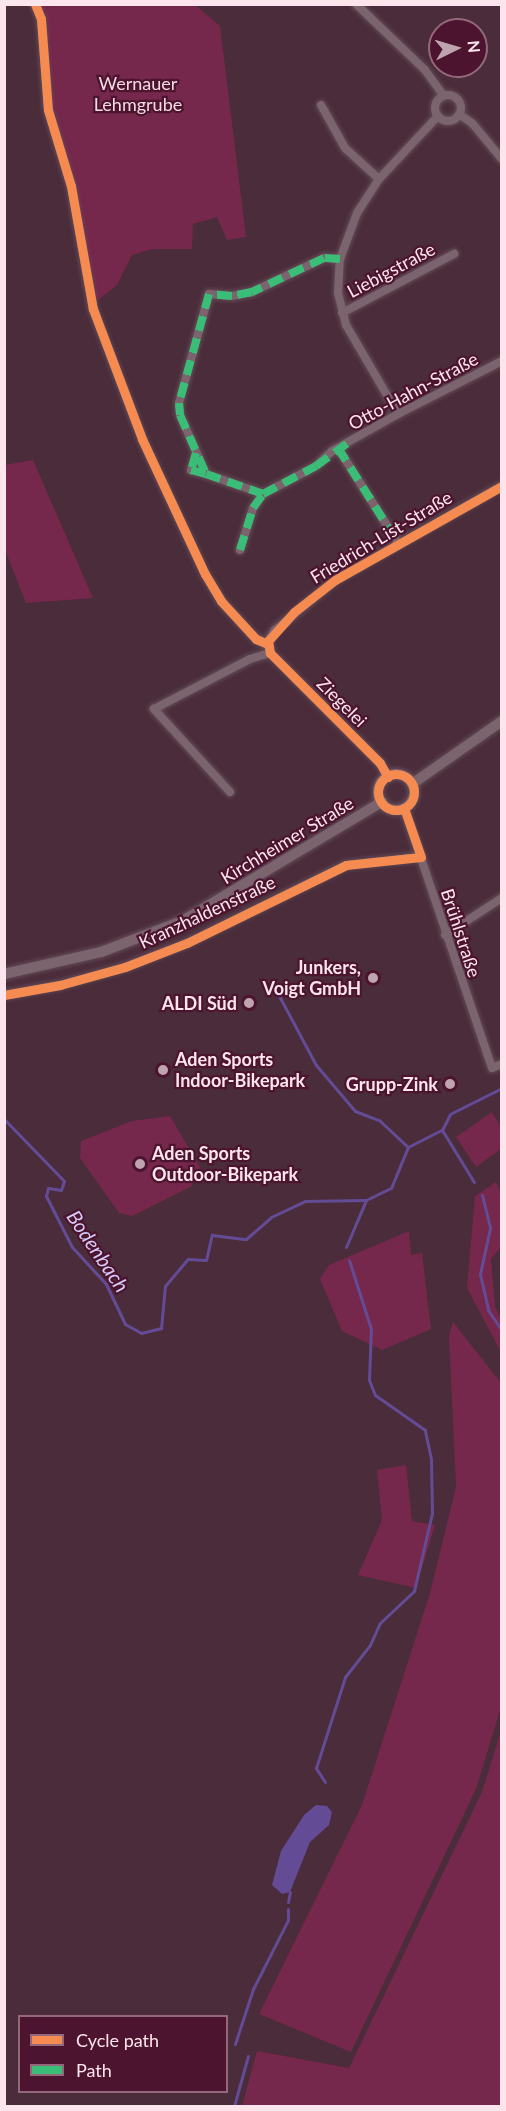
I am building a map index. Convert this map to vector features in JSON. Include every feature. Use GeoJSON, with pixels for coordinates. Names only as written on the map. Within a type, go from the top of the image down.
{"type":"FeatureCollection","features":[{"type":"Feature","properties":{"kind":"main road"},"geometry":{"type":"LineString","coordinates":[[412,784],[501,720]]}},
{"type":"Feature","properties":{"kind":"main road"},"geometry":{"type":"LineString","coordinates":[[400,775],[412,784],[413,797],[404,808],[389,808],[382,802],[379,789],[388,777],[400,775]]}},
{"type":"Feature","properties":{"kind":"main road","name":"Kirchheimer Straße"},"geometry":{"type":"LineString","coordinates":[[4,974],[101,952],[182,921],[382,802]]}},
{"type":"Feature","properties":{"kind":"street"},"geometry":{"type":"LineString","coordinates":[[34,4],[41,19],[48,110],[71,186],[93,309],[142,439],[205,574],[221,601],[256,639],[268,644],[270,653],[250,659],[154,710],[230,792]]}},
{"type":"Feature","properties":{"kind":"street"},"geometry":{"type":"LineString","coordinates":[[356,4],[424,70],[444,96],[458,99],[459,114]]}},
{"type":"Feature","properties":{"kind":"street"},"geometry":{"type":"LineString","coordinates":[[438,116],[436,103],[444,96]]}},
{"type":"Feature","properties":{"kind":"street"},"geometry":{"type":"LineString","coordinates":[[321,105],[345,148],[378,179]]}},
{"type":"Feature","properties":{"kind":"street"},"geometry":{"type":"LineString","coordinates":[[438,116],[448,121],[459,114]]}},
{"type":"Feature","properties":{"kind":"street"},"geometry":{"type":"LineString","coordinates":[[459,114],[472,123],[501,159]]}},
{"type":"Feature","properties":{"kind":"street"},"geometry":{"type":"LineString","coordinates":[[398,414],[357,348],[342,313],[340,259],[357,213],[378,179],[438,116]]}},
{"type":"Feature","properties":{"kind":"street","name":"Liebigstraße"},"geometry":{"type":"LineString","coordinates":[[342,313],[454,254]]}},
{"type":"Feature","properties":{"kind":"street"},"geometry":{"type":"LineString","coordinates":[[206,474],[180,415],[179,403],[209,294],[252,292],[324,258],[340,259]]}},
{"type":"Feature","properties":{"kind":"street","name":"Otto-Hahn-Straße"},"geometry":{"type":"LineString","coordinates":[[263,494],[316,466],[338,448],[398,414],[501,361]]}},
{"type":"Feature","properties":{"kind":"street","name":"Otto-Hahn-Straße"},"geometry":{"type":"LineString","coordinates":[[338,448],[398,543]]}},
{"type":"Feature","properties":{"kind":"street"},"geometry":{"type":"LineString","coordinates":[[196,453],[190,470],[263,494],[253,508],[240,550]]}},
{"type":"Feature","properties":{"kind":"street","name":"Friedrich-List-Straße"},"geometry":{"type":"LineString","coordinates":[[268,644],[274,630],[315,595],[398,543],[501,486]]}},
{"type":"Feature","properties":{"kind":"street","name":"Ziegelei"},"geometry":{"type":"LineString","coordinates":[[270,653],[380,763],[388,777]]}},
{"type":"Feature","properties":{"kind":"street","name":"Brühlstraße"},"geometry":{"type":"LineString","coordinates":[[404,808],[445,935],[492,1068],[501,1064]]}},
{"type":"Feature","properties":{"kind":"street","name":"Kranzhaldenstraße"},"geometry":{"type":"LineString","coordinates":[[4,995],[60,985],[125,967],[187,943],[346,865],[421,856]]}},
{"type":"Feature","properties":{"kind":"street"},"geometry":{"type":"LineString","coordinates":[[445,935],[501,898]]}},
{"type":"Feature","properties":{"kind":"green space","name":"Wernauer Lehmgrube"},"geometry":{"type":"Polygon","coordinates":[[[36,5],[195,5],[220,26],[246,237],[227,240],[217,217],[193,224],[192,249],[153,249],[132,255],[117,285],[97,301],[50,110],[36,5]]]}},
{"type":"Feature","properties":{"kind":"green space"},"geometry":{"type":"Polygon","coordinates":[[[33,460],[93,598],[26,603],[5,550],[5,465],[33,460]]]}},
{"type":"Feature","properties":{"kind":"green space"},"geometry":{"type":"Polygon","coordinates":[[[492,1112],[501,1127],[501,1149],[476,1167],[456,1137],[492,1112]]]}},
{"type":"Feature","properties":{"kind":"green space","name":"Aden Sports Outdoor-Bikepark"},"geometry":{"type":"Polygon","coordinates":[[[170,1116],[201,1169],[192,1186],[132,1216],[119,1213],[80,1158],[81,1141],[132,1121],[170,1116]]]}},
{"type":"Feature","properties":{"kind":"green space"},"geometry":{"type":"Polygon","coordinates":[[[496,1182],[501,1194],[501,1247],[491,1259],[495,1307],[501,1318],[501,1352],[467,1288],[475,1196],[496,1182]]]}},
{"type":"Feature","properties":{"kind":"green space"},"geometry":{"type":"Polygon","coordinates":[[[409,1231],[411,1255],[422,1253],[431,1329],[382,1350],[342,1331],[320,1279],[329,1265],[409,1231]]]}},
{"type":"Feature","properties":{"kind":"green space"},"geometry":{"type":"Polygon","coordinates":[[[453,1322],[501,1383],[501,1707],[476,1789],[351,2052],[259,2014],[362,1805],[430,1593],[456,1487],[449,1336],[453,1322]]]}},
{"type":"Feature","properties":{"kind":"green space"},"geometry":{"type":"Polygon","coordinates":[[[406,1465],[412,1521],[435,1525],[416,1588],[358,1575],[382,1520],[377,1470],[406,1465]]]}},
{"type":"Feature","properties":{"kind":"green space"},"geometry":{"type":"Polygon","coordinates":[[[501,1731],[501,2106],[242,2106],[257,2051],[349,2068],[482,1792],[501,1731]]]}},
{"type":"Feature","properties":{"kind":"shaded area"},"geometry":{"type":"Polygon","coordinates":[[[316,1805],[327,1806],[332,1812],[329,1825],[310,1842],[290,1892],[282,1894],[272,1885],[281,1851],[304,1815],[316,1805]]]}},
{"type":"Feature","properties":{"kind":"waterway"},"geometry":{"type":"LineString","coordinates":[[277,992],[316,1065],[355,1111],[379,1120],[408,1147]]}},
{"type":"Feature","properties":{"kind":"waterway","name":"Bodenbach"},"geometry":{"type":"LineString","coordinates":[[4,1119],[64,1181],[61,1190],[48,1188],[46,1196],[72,1247],[106,1284],[125,1324],[141,1333],[161,1328],[165,1286],[188,1259],[206,1260],[212,1235],[246,1239],[271,1217],[305,1201],[366,1200],[391,1188],[408,1147],[442,1130],[450,1114],[502,1088]]}},
{"type":"Feature","properties":{"kind":"waterway"},"geometry":{"type":"LineString","coordinates":[[442,1130],[474,1182]]}},
{"type":"Feature","properties":{"kind":"waterway"},"geometry":{"type":"LineString","coordinates":[[482,1195],[490,1228],[480,1274],[488,1310],[502,1331]]}},
{"type":"Feature","properties":{"kind":"waterway"},"geometry":{"type":"LineString","coordinates":[[346,1247],[366,1200]]}},
{"type":"Feature","properties":{"kind":"waterway"},"geometry":{"type":"LineString","coordinates":[[325,1782],[316,1768],[345,1677],[370,1645],[380,1623],[414,1591],[432,1513],[431,1459],[425,1430],[375,1395],[369,1380],[371,1329],[349,1260]]}},
{"type":"Feature","properties":{"kind":"waterway"},"geometry":{"type":"LineString","coordinates":[[288,1902],[290,1892]]}},
{"type":"Feature","properties":{"kind":"waterway"},"geometry":{"type":"LineString","coordinates":[[235,2044],[253,1989],[288,1920],[288,1909]]}},
{"type":"Feature","properties":{"kind":"waterway"},"geometry":{"type":"LineString","coordinates":[[234,2106],[248,2056]]}},
{"type":"Feature","properties":{"kind":"marked path"},"geometry":{"type":"LineString","coordinates":[[340,259],[324,258],[252,292],[232,296],[209,294],[179,403],[180,415],[206,474],[263,494],[316,466],[349,442]]}},
{"type":"Feature","properties":{"kind":"marked path"},"geometry":{"type":"LineString","coordinates":[[338,448],[398,543]]}},
{"type":"Feature","properties":{"kind":"marked path"},"geometry":{"type":"LineString","coordinates":[[196,453],[191,470],[206,474]]}},
{"type":"Feature","properties":{"kind":"marked path"},"geometry":{"type":"LineString","coordinates":[[240,550],[253,508],[263,494]]}},
{"type":"Feature","properties":{"kind":"cycle path"},"geometry":{"type":"LineString","coordinates":[[35,4],[41,19],[48,110],[71,186],[93,309],[142,439],[205,574],[221,601],[256,639],[268,644]]}},
{"type":"Feature","properties":{"kind":"cycle path"},"geometry":{"type":"LineString","coordinates":[[388,777],[380,763],[270,653],[268,641],[294,612],[335,580],[502,486]]}},
{"type":"Feature","properties":{"kind":"cycle path"},"geometry":{"type":"LineString","coordinates":[[396,774],[408,780],[414,792],[408,804],[396,810],[384,804],[378,792],[384,780],[396,774]]}},
{"type":"Feature","properties":{"kind":"cycle path"},"geometry":{"type":"LineString","coordinates":[[4,995],[60,985],[125,967],[187,943],[346,865],[421,857],[404,808]]}},
{"type":"Feature","properties":{"kind":"place","name":"Junkers, Voigt GmbH"},"geometry":{"type":"Point","coordinates":[373,978]}},
{"type":"Feature","properties":{"kind":"place","name":"ALDI Süd"},"geometry":{"type":"Point","coordinates":[249,1003]}},
{"type":"Feature","properties":{"kind":"place","name":"Aden Sports Indoor-Bikepark"},"geometry":{"type":"Point","coordinates":[163,1070]}},
{"type":"Feature","properties":{"kind":"place","name":"Grupp-Zink"},"geometry":{"type":"Point","coordinates":[450,1084]}},
{"type":"Feature","properties":{"kind":"place","name":"Aden Sports Outdoor-Bikepark"},"geometry":{"type":"Point","coordinates":[140,1164]}}]}
